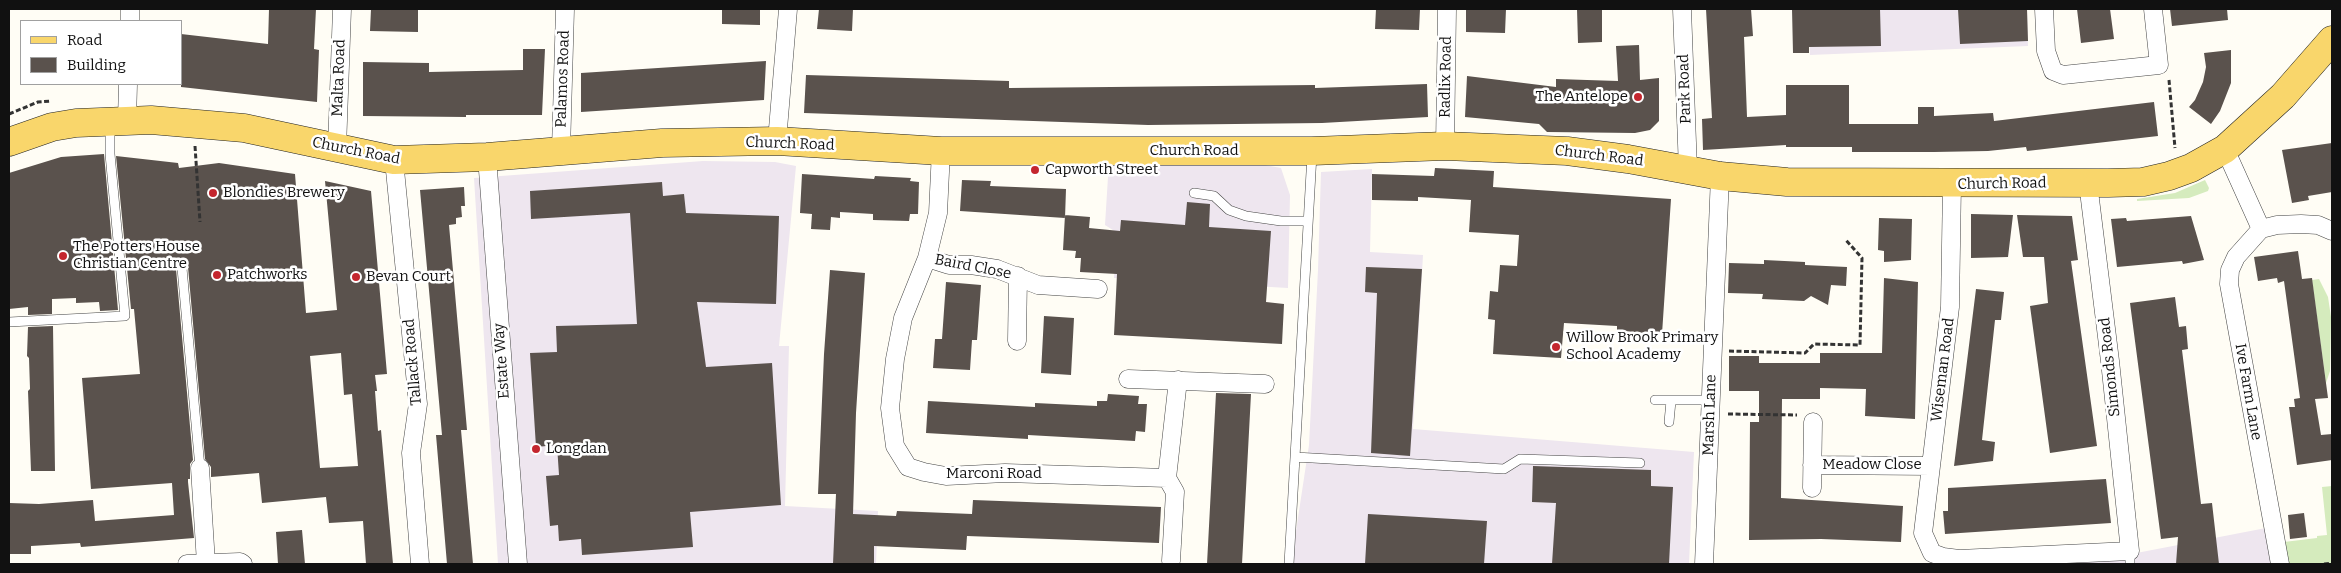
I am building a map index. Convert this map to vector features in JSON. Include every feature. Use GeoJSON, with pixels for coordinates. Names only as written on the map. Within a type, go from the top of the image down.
{"type":"FeatureCollection","features":[{"type":"Feature","properties":{"kind":"main road","name":"Church Road"},"geometry":{"type":"LineString","coordinates":[[9,142],[52,127],[118,121],[194,123],[244,128],[394,160],[487,157],[662,143],[777,141],[940,151],[1312,151],[1445,146],[1567,151],[1720,176],[1808,183],[2143,182],[2169,176],[2191,168],[2225,149],[2284,96],[2332,40]]}},
{"type":"Feature","properties":{"kind":"street","name":"Malta Road"},"geometry":{"type":"LineString","coordinates":[[337,148],[342,9]]}},
{"type":"Feature","properties":{"kind":"street","name":"Palamos Road"},"geometry":{"type":"LineString","coordinates":[[562,150],[565,9]]}},
{"type":"Feature","properties":{"kind":"street"},"geometry":{"type":"LineString","coordinates":[[777,141],[788,9]]}},
{"type":"Feature","properties":{"kind":"street","name":"Radlix Road"},"geometry":{"type":"LineString","coordinates":[[1445,146],[1447,9]]}},
{"type":"Feature","properties":{"kind":"street","name":"Park Road"},"geometry":{"type":"LineString","coordinates":[[1682,9],[1688,170]]}},
{"type":"Feature","properties":{"kind":"street"},"geometry":{"type":"LineString","coordinates":[[2044,9],[2046,51],[2053,70],[2064,75],[2159,65],[2153,9]]}},
{"type":"Feature","properties":{"kind":"street"},"geometry":{"type":"LineString","coordinates":[[118,121],[128,85]]}},
{"type":"Feature","properties":{"kind":"street"},"geometry":{"type":"LineString","coordinates":[[2225,149],[2261,229],[2296,224],[2318,225],[2332,231]]}},
{"type":"Feature","properties":{"kind":"street","name":"Marconi Road"},"geometry":{"type":"LineString","coordinates":[[940,151],[938,213],[927,258],[904,318],[895,359],[890,408],[895,446],[908,466],[924,472],[946,476],[1005,473],[1167,478]]}},
{"type":"Feature","properties":{"kind":"street","name":"Estate Way"},"geometry":{"type":"LineString","coordinates":[[487,157],[518,564]]}},
{"type":"Feature","properties":{"kind":"street","name":"Tallack Road"},"geometry":{"type":"LineString","coordinates":[[394,160],[418,404],[411,453],[420,564]]}},
{"type":"Feature","properties":{"kind":"street","name":"Marsh Lane"},"geometry":{"type":"LineString","coordinates":[[1704,564],[1720,176]]}},
{"type":"Feature","properties":{"kind":"street","name":"Simonds Road"},"geometry":{"type":"LineString","coordinates":[[2088,183],[2110,361],[2130,558]]}},
{"type":"Feature","properties":{"kind":"street","name":"Wiseman Road"},"geometry":{"type":"LineString","coordinates":[[1952,184],[1950,307],[1922,533],[1932,553],[1958,561]]}},
{"type":"Feature","properties":{"kind":"street","name":"Ive Farm Lane"},"geometry":{"type":"LineString","coordinates":[[2261,229],[2236,257],[2230,270],[2229,284],[2280,564]]}},
{"type":"Feature","properties":{"kind":"street","name":"Baird Close"},"geometry":{"type":"LineString","coordinates":[[927,258],[949,265],[971,265],[997,269],[1038,285],[1098,289]]}},
{"type":"Feature","properties":{"kind":"street","name":"Baird Close"},"geometry":{"type":"LineString","coordinates":[[1016,341],[1018,276]]}},
{"type":"Feature","properties":{"kind":"street"},"geometry":{"type":"LineString","coordinates":[[1128,379],[1265,384]]}},
{"type":"Feature","properties":{"kind":"street"},"geometry":{"type":"LineString","coordinates":[[1171,561],[1175,492],[1167,478],[1178,380]]}},
{"type":"Feature","properties":{"kind":"street","name":"Meadow Close"},"geometry":{"type":"LineString","coordinates":[[1808,419],[1812,488]]}},
{"type":"Feature","properties":{"kind":"street","name":"Meadow Close"},"geometry":{"type":"LineString","coordinates":[[1812,464],[1931,466]]}},
{"type":"Feature","properties":{"kind":"street"},"geometry":{"type":"LineString","coordinates":[[200,468],[206,563]]}},
{"type":"Feature","properties":{"kind":"street"},"geometry":{"type":"LineString","coordinates":[[1958,561],[2130,558]]}},
{"type":"Feature","properties":{"kind":"street"},"geometry":{"type":"LineString","coordinates":[[188,564],[240,562],[243,564]]}},
{"type":"Feature","properties":{"kind":"lane"},"geometry":{"type":"LineString","coordinates":[[9,322],[125,316],[110,154],[118,121]]}},
{"type":"Feature","properties":{"kind":"lane"},"geometry":{"type":"LineString","coordinates":[[1289,564],[1312,151]]}},
{"type":"Feature","properties":{"kind":"lane"},"geometry":{"type":"LineString","coordinates":[[1194,193],[1214,196],[1229,210],[1246,216],[1308,221]]}},
{"type":"Feature","properties":{"kind":"lane"},"geometry":{"type":"LineString","coordinates":[[182,268],[200,468]]}},
{"type":"Feature","properties":{"kind":"lane"},"geometry":{"type":"LineString","coordinates":[[1655,400],[1671,400],[1710,407]]}},
{"type":"Feature","properties":{"kind":"lane"},"geometry":{"type":"LineString","coordinates":[[1669,422],[1671,400]]}},
{"type":"Feature","properties":{"kind":"lane"},"geometry":{"type":"LineString","coordinates":[[1295,457],[1504,469],[1520,459],[1640,463]]}},
{"type":"Feature","properties":{"kind":"path"},"geometry":{"type":"LineString","coordinates":[[2159,65],[2169,78],[2175,151]]}},
{"type":"Feature","properties":{"kind":"path"},"geometry":{"type":"LineString","coordinates":[[194,123],[200,222]]}},
{"type":"Feature","properties":{"kind":"path"},"geometry":{"type":"LineString","coordinates":[[1713,351],[1805,353],[1814,344],[1860,345],[1862,258],[1845,239]]}},
{"type":"Feature","properties":{"kind":"path"},"geometry":{"type":"LineString","coordinates":[[1710,407],[1808,419]]}},
{"type":"Feature","properties":{"kind":"path"},"geometry":{"type":"LineString","coordinates":[[2324,564],[2332,564]]}},
{"type":"Feature","properties":{"kind":"shaded area"},"geometry":{"type":"Polygon","coordinates":[[[1809,9],[2027,9],[2028,46],[1810,55],[1809,9]]]}},
{"type":"Feature","properties":{"kind":"shaded area"},"geometry":{"type":"Polygon","coordinates":[[[703,161],[775,162],[796,166],[779,346],[789,346],[785,506],[878,511],[876,564],[498,564],[474,178],[703,161]]]}},
{"type":"Feature","properties":{"kind":"shaded area"},"geometry":{"type":"Polygon","coordinates":[[[1109,161],[1265,165],[1281,168],[1290,195],[1288,288],[1114,278],[1116,232],[1105,225],[1109,161]]]}},
{"type":"Feature","properties":{"kind":"shaded area"},"geometry":{"type":"Polygon","coordinates":[[[1372,169],[1370,252],[1423,255],[1413,429],[1694,452],[1689,564],[1291,564],[1309,445],[1321,172],[1372,169]]]}},
{"type":"Feature","properties":{"kind":"shaded area"},"geometry":{"type":"Polygon","coordinates":[[[2266,528],[2271,564],[2021,564],[2095,561],[2266,528]]]}},
{"type":"Feature","properties":{"kind":"green space"},"geometry":{"type":"Polygon","coordinates":[[[2205,180],[2209,188],[2208,191],[2189,198],[2137,201],[2137,199],[2175,193],[2205,180]]]}},
{"type":"Feature","properties":{"kind":"green space"},"geometry":{"type":"Polygon","coordinates":[[[2319,279],[2328,297],[2331,317],[2330,371],[2326,383],[2312,280],[2319,279]]]}},
{"type":"Feature","properties":{"kind":"green space"},"geometry":{"type":"Polygon","coordinates":[[[2332,486],[2332,564],[2286,564],[2284,542],[2327,535],[2322,487],[2332,486]]]}},
{"type":"Feature","properties":{"kind":"building"},"geometry":{"type":"Polygon","coordinates":[[[269,9],[316,9],[314,49],[319,50],[317,102],[181,87],[182,34],[268,44],[269,9]]]}},
{"type":"Feature","properties":{"kind":"building"},"geometry":{"type":"Polygon","coordinates":[[[371,9],[418,9],[418,32],[370,31],[371,9]]]}},
{"type":"Feature","properties":{"kind":"building"},"geometry":{"type":"Polygon","coordinates":[[[722,9],[760,9],[760,25],[722,24],[722,9]]]}},
{"type":"Feature","properties":{"kind":"building"},"geometry":{"type":"Polygon","coordinates":[[[819,9],[853,9],[852,31],[817,29],[819,9]]]}},
{"type":"Feature","properties":{"kind":"building"},"geometry":{"type":"Polygon","coordinates":[[[1376,9],[1420,9],[1419,30],[1375,29],[1376,9]]]}},
{"type":"Feature","properties":{"kind":"building"},"geometry":{"type":"Polygon","coordinates":[[[1466,9],[1506,9],[1505,33],[1466,32],[1466,9]]]}},
{"type":"Feature","properties":{"kind":"building"},"geometry":{"type":"Polygon","coordinates":[[[1577,9],[1602,9],[1602,42],[1578,43],[1577,9]]]}},
{"type":"Feature","properties":{"kind":"building"},"geometry":{"type":"Polygon","coordinates":[[[1706,9],[1751,9],[1753,36],[1744,37],[1747,117],[1786,115],[1786,85],[1849,85],[1849,124],[1918,124],[1918,107],[1934,107],[1934,116],[1993,113],[1994,121],[2154,102],[2158,136],[2027,151],[2026,147],[1988,151],[1852,152],[1852,147],[1786,147],[1786,145],[1703,150],[1702,119],[1712,118],[1706,9]]]}},
{"type":"Feature","properties":{"kind":"building"},"geometry":{"type":"Polygon","coordinates":[[[1792,9],[1880,9],[1881,46],[1809,47],[1809,53],[1793,53],[1792,9]]]}},
{"type":"Feature","properties":{"kind":"building"},"geometry":{"type":"Polygon","coordinates":[[[1958,9],[2027,9],[2028,41],[1960,44],[1958,9]]]}},
{"type":"Feature","properties":{"kind":"building"},"geometry":{"type":"Polygon","coordinates":[[[2077,9],[2110,9],[2114,39],[2081,43],[2077,9]]]}},
{"type":"Feature","properties":{"kind":"building"},"geometry":{"type":"Polygon","coordinates":[[[2170,9],[2227,9],[2228,20],[2172,26],[2170,9]]]}},
{"type":"Feature","properties":{"kind":"building"},"geometry":{"type":"Polygon","coordinates":[[[1639,45],[1640,80],[1659,78],[1659,121],[1650,130],[1635,133],[1547,132],[1539,124],[1465,117],[1467,76],[1556,87],[1556,79],[1618,81],[1616,46],[1639,45]]]}},
{"type":"Feature","properties":{"kind":"building"},"geometry":{"type":"Polygon","coordinates":[[[523,49],[545,49],[542,115],[466,115],[466,117],[363,116],[363,62],[429,63],[429,72],[523,70],[523,49]]]}},
{"type":"Feature","properties":{"kind":"building"},"geometry":{"type":"Polygon","coordinates":[[[2231,50],[2231,83],[2220,111],[2211,124],[2189,107],[2195,100],[2203,82],[2206,67],[2204,53],[2231,50]]]}},
{"type":"Feature","properties":{"kind":"building"},"geometry":{"type":"Polygon","coordinates":[[[766,61],[764,100],[581,112],[581,73],[766,61]]]}},
{"type":"Feature","properties":{"kind":"building"},"geometry":{"type":"Polygon","coordinates":[[[806,75],[1009,81],[1009,88],[1315,85],[1315,88],[1427,84],[1428,117],[1322,123],[1148,125],[804,113],[806,75]]]}},
{"type":"Feature","properties":{"kind":"building"},"geometry":{"type":"Polygon","coordinates":[[[2332,143],[2332,192],[2308,196],[2309,200],[2292,203],[2282,150],[2332,143]]]}},
{"type":"Feature","properties":{"kind":"building","name":"The Potters House Christian Centre"},"geometry":{"type":"Polygon","coordinates":[[[104,154],[118,310],[100,311],[99,302],[76,303],[76,298],[52,299],[52,314],[28,315],[28,307],[9,309],[9,173],[61,157],[104,154]]]}},
{"type":"Feature","properties":{"kind":"building"},"geometry":{"type":"Polygon","coordinates":[[[116,156],[178,163],[179,168],[219,163],[295,174],[306,313],[337,310],[325,181],[371,191],[387,374],[375,375],[377,391],[375,391],[378,431],[381,430],[393,564],[366,564],[363,521],[329,523],[326,497],[262,503],[259,473],[211,477],[211,467],[205,459],[188,267],[182,262],[178,263],[176,269],[193,460],[190,464],[190,479],[188,479],[188,482],[194,538],[81,547],[80,543],[31,546],[31,554],[9,554],[9,503],[39,504],[93,500],[95,521],[174,515],[172,483],[91,489],[82,378],[140,374],[134,309],[131,309],[116,156]],[[341,353],[310,356],[320,468],[358,466],[352,394],[344,395],[341,353]]]}},
{"type":"Feature","properties":{"kind":"building"},"geometry":{"type":"Polygon","coordinates":[[[1435,168],[1494,171],[1493,187],[1671,199],[1662,334],[1617,331],[1617,326],[1564,323],[1561,358],[1493,354],[1495,320],[1488,319],[1490,291],[1498,292],[1500,265],[1517,266],[1519,235],[1469,232],[1471,200],[1418,197],[1418,201],[1372,200],[1372,174],[1434,176],[1435,168]]]}},
{"type":"Feature","properties":{"kind":"building"},"geometry":{"type":"Polygon","coordinates":[[[802,174],[874,179],[875,176],[911,178],[910,181],[919,182],[918,214],[910,214],[909,221],[873,220],[873,214],[840,212],[840,218],[831,217],[830,230],[811,229],[812,214],[800,213],[802,174]]]}},
{"type":"Feature","properties":{"kind":"building"},"geometry":{"type":"Polygon","coordinates":[[[962,180],[991,181],[990,186],[1066,189],[1065,218],[960,211],[962,180]]]}},
{"type":"Feature","properties":{"kind":"building"},"geometry":{"type":"Polygon","coordinates":[[[662,182],[663,196],[684,194],[686,213],[779,216],[776,304],[697,302],[706,367],[772,363],[781,505],[690,512],[693,547],[582,555],[581,539],[559,541],[558,525],[550,526],[546,476],[559,475],[557,445],[536,447],[530,353],[557,352],[556,326],[637,324],[630,213],[531,219],[530,191],[662,182]]]}},
{"type":"Feature","properties":{"kind":"building"},"geometry":{"type":"Polygon","coordinates":[[[464,187],[465,206],[461,206],[462,217],[456,218],[456,224],[449,225],[467,430],[461,430],[473,564],[447,564],[436,435],[442,435],[420,190],[464,187]]]}},
{"type":"Feature","properties":{"kind":"building"},"geometry":{"type":"Polygon","coordinates":[[[1187,202],[1210,204],[1209,227],[1271,231],[1266,302],[1284,304],[1282,344],[1114,335],[1117,274],[1080,272],[1081,258],[1075,258],[1076,251],[1063,250],[1065,215],[1090,217],[1089,228],[1120,231],[1121,220],[1185,225],[1187,202]]]}},
{"type":"Feature","properties":{"kind":"building"},"geometry":{"type":"Polygon","coordinates":[[[1971,214],[2013,215],[2008,257],[1971,258],[1971,214]]]}},
{"type":"Feature","properties":{"kind":"building"},"geometry":{"type":"Polygon","coordinates":[[[2017,215],[2072,216],[2078,260],[2071,261],[2097,446],[2050,453],[2030,306],[2048,303],[2044,257],[2023,257],[2017,215]]]}},
{"type":"Feature","properties":{"kind":"building"},"geometry":{"type":"Polygon","coordinates":[[[2191,216],[2204,260],[2183,264],[2182,261],[2117,267],[2111,219],[2126,218],[2127,221],[2191,216]]]}},
{"type":"Feature","properties":{"kind":"building"},"geometry":{"type":"Polygon","coordinates":[[[1879,218],[1912,219],[1911,260],[1884,262],[1884,251],[1878,250],[1879,218]]]}},
{"type":"Feature","properties":{"kind":"building"},"geometry":{"type":"Polygon","coordinates":[[[2298,251],[2302,279],[2312,278],[2328,398],[2315,399],[2321,435],[2332,434],[2332,460],[2297,465],[2289,407],[2295,407],[2294,399],[2300,398],[2284,281],[2278,283],[2277,278],[2258,281],[2254,257],[2298,251]]]}},
{"type":"Feature","properties":{"kind":"building"},"geometry":{"type":"Polygon","coordinates":[[[1764,260],[1805,262],[1805,265],[1847,267],[1846,286],[1831,285],[1828,305],[1811,296],[1804,301],[1762,299],[1763,294],[1728,293],[1729,263],[1764,264],[1764,260]]]}},
{"type":"Feature","properties":{"kind":"building"},"geometry":{"type":"Polygon","coordinates":[[[1366,267],[1422,269],[1410,456],[1371,453],[1377,293],[1365,292],[1366,267]]]}},
{"type":"Feature","properties":{"kind":"building"},"geometry":{"type":"Polygon","coordinates":[[[830,270],[865,273],[856,413],[853,514],[896,516],[897,511],[972,514],[973,500],[1161,507],[1159,543],[967,536],[966,550],[874,546],[874,564],[833,564],[836,494],[818,494],[830,270]]]}},
{"type":"Feature","properties":{"kind":"building"},"geometry":{"type":"Polygon","coordinates":[[[1884,278],[1918,282],[1915,419],[1865,416],[1866,389],[1820,388],[1820,399],[1782,399],[1781,498],[1903,506],[1901,542],[1821,539],[1749,540],[1750,422],[1759,422],[1759,391],[1729,391],[1729,356],[1759,356],[1759,363],[1820,363],[1820,353],[1882,353],[1884,278]]]}},
{"type":"Feature","properties":{"kind":"building"},"geometry":{"type":"Polygon","coordinates":[[[946,282],[981,285],[977,340],[972,340],[970,370],[933,368],[935,339],[942,339],[946,282]]]}},
{"type":"Feature","properties":{"kind":"building"},"geometry":{"type":"Polygon","coordinates":[[[1976,289],[2004,292],[2001,320],[1995,320],[1982,440],[1995,442],[1993,461],[1954,466],[1976,289]]]}},
{"type":"Feature","properties":{"kind":"building"},"geometry":{"type":"Polygon","coordinates":[[[2175,297],[2179,327],[2186,326],[2188,349],[2182,350],[2201,504],[2212,503],[2219,564],[2176,564],[2178,537],[2161,539],[2130,303],[2175,297]]]}},
{"type":"Feature","properties":{"kind":"building"},"geometry":{"type":"Polygon","coordinates":[[[1044,316],[1074,318],[1071,375],[1041,373],[1044,316]]]}},
{"type":"Feature","properties":{"kind":"building"},"geometry":{"type":"Polygon","coordinates":[[[53,326],[55,471],[31,471],[28,391],[30,389],[29,358],[27,356],[28,327],[53,326]]]}},
{"type":"Feature","properties":{"kind":"building"},"geometry":{"type":"Polygon","coordinates":[[[1216,393],[1251,394],[1242,564],[1207,564],[1216,393]]]}},
{"type":"Feature","properties":{"kind":"building"},"geometry":{"type":"Polygon","coordinates":[[[1108,394],[1139,396],[1138,404],[1147,404],[1145,432],[1136,431],[1135,441],[1028,435],[1028,439],[926,433],[928,401],[1035,407],[1035,403],[1097,406],[1097,401],[1107,401],[1108,394]]]}},
{"type":"Feature","properties":{"kind":"building"},"geometry":{"type":"Polygon","coordinates":[[[1533,466],[1651,470],[1651,486],[1673,487],[1669,564],[1552,564],[1556,503],[1532,502],[1533,466]]]}},
{"type":"Feature","properties":{"kind":"building"},"geometry":{"type":"Polygon","coordinates":[[[2106,479],[2111,523],[1945,534],[1943,511],[1948,511],[1948,488],[2106,479]]]}},
{"type":"Feature","properties":{"kind":"building"},"geometry":{"type":"Polygon","coordinates":[[[2304,513],[2307,537],[2290,539],[2288,515],[2304,513]]]}},
{"type":"Feature","properties":{"kind":"building"},"geometry":{"type":"Polygon","coordinates":[[[1368,514],[1487,521],[1484,564],[1365,564],[1368,514]]]}},
{"type":"Feature","properties":{"kind":"building"},"geometry":{"type":"Polygon","coordinates":[[[302,530],[305,564],[278,564],[276,532],[302,530]]]}},
{"type":"Feature","properties":{"kind":"place","name":"The Antelope"},"geometry":{"type":"Point","coordinates":[1638,97]}},
{"type":"Feature","properties":{"kind":"place","name":"Capworth Street"},"geometry":{"type":"Point","coordinates":[1035,170]}},
{"type":"Feature","properties":{"kind":"place","name":"Blondies Brewery"},"geometry":{"type":"Point","coordinates":[213,193]}},
{"type":"Feature","properties":{"kind":"place","name":"The Potters House Christian Centre"},"geometry":{"type":"Point","coordinates":[63,256]}},
{"type":"Feature","properties":{"kind":"place","name":"Patchworks"},"geometry":{"type":"Point","coordinates":[217,275]}},
{"type":"Feature","properties":{"kind":"place","name":"Bevan Court"},"geometry":{"type":"Point","coordinates":[356,277]}},
{"type":"Feature","properties":{"kind":"place","name":"Willow Brook Primary School Academy"},"geometry":{"type":"Point","coordinates":[1556,347]}},
{"type":"Feature","properties":{"kind":"place","name":"Longdan"},"geometry":{"type":"Point","coordinates":[536,449]}}]}
